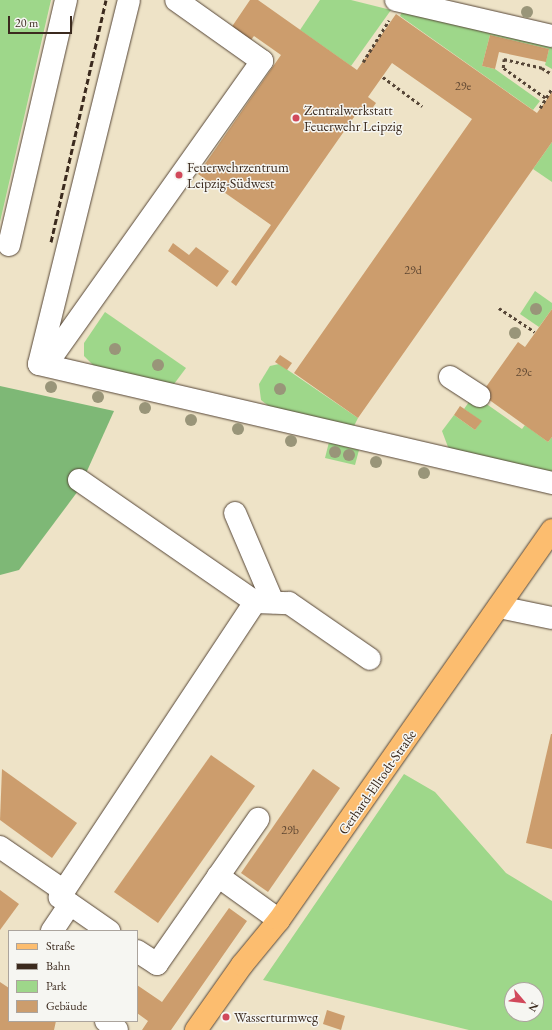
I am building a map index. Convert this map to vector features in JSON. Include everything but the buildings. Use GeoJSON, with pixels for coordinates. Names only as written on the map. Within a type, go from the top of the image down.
{"type":"FeatureCollection","features":[{"type":"Feature","properties":{"kind":"main road","name":"Gerhard-Ellrodt-Straße"},"geometry":{"type":"LineString","coordinates":[[196,1030],[242,965],[279,920],[552,530]]}},
{"type":"Feature","properties":{"kind":"lane"},"geometry":{"type":"LineString","coordinates":[[10,245],[66,0]]}},
{"type":"Feature","properties":{"kind":"lane"},"geometry":{"type":"LineString","coordinates":[[129,0],[39,364],[552,483]]}},
{"type":"Feature","properties":{"kind":"lane"},"geometry":{"type":"LineString","coordinates":[[46,365],[262,61],[176,0]]}},
{"type":"Feature","properties":{"kind":"lane"},"geometry":{"type":"LineString","coordinates":[[399,1],[552,36]]}},
{"type":"Feature","properties":{"kind":"lane"},"geometry":{"type":"LineString","coordinates":[[450,377],[479,396]]}},
{"type":"Feature","properties":{"kind":"lane"},"geometry":{"type":"LineString","coordinates":[[79,480],[264,602],[289,603],[370,659]]}},
{"type":"Feature","properties":{"kind":"lane"},"geometry":{"type":"LineString","coordinates":[[235,512],[264,602]]}},
{"type":"Feature","properties":{"kind":"lane"},"geometry":{"type":"LineString","coordinates":[[52,930],[67,898],[264,602]]}},
{"type":"Feature","properties":{"kind":"lane"},"geometry":{"type":"LineString","coordinates":[[499,607],[552,618]]}},
{"type":"Feature","properties":{"kind":"lane"},"geometry":{"type":"LineString","coordinates":[[138,952],[157,964],[258,819]]}},
{"type":"Feature","properties":{"kind":"lane"},"geometry":{"type":"LineString","coordinates":[[0,847],[108,930]]}},
{"type":"Feature","properties":{"kind":"lane"},"geometry":{"type":"LineString","coordinates":[[218,876],[279,920]]}},
{"type":"Feature","properties":{"kind":"lane"},"geometry":{"type":"LineString","coordinates":[[107,1022],[117,1030]]}},
{"type":"Feature","properties":{"kind":"path"},"geometry":{"type":"LineString","coordinates":[[363,62],[399,1]]}},
{"type":"Feature","properties":{"kind":"path"},"geometry":{"type":"LineString","coordinates":[[545,98],[503,68],[504,59],[542,68],[552,74]]}},
{"type":"Feature","properties":{"kind":"path"},"geometry":{"type":"LineString","coordinates":[[383,77],[422,106]]}},
{"type":"Feature","properties":{"kind":"path"},"geometry":{"type":"LineString","coordinates":[[540,108],[552,88]]}},
{"type":"Feature","properties":{"kind":"path"},"geometry":{"type":"LineString","coordinates":[[498,308],[536,332]]}},
{"type":"Feature","properties":{"kind":"green space"},"geometry":{"type":"Polygon","coordinates":[[[0,0],[51,0],[0,222],[0,0]]]}},
{"type":"Feature","properties":{"kind":"green space"},"geometry":{"type":"Polygon","coordinates":[[[320,0],[351,0],[391,10],[351,66],[300,30],[320,0]]]}},
{"type":"Feature","properties":{"kind":"green space"},"geometry":{"type":"Polygon","coordinates":[[[402,12],[552,46],[552,69],[545,65],[549,49],[490,35],[482,66],[495,69],[540,101],[533,110],[400,16],[402,12]]]}},
{"type":"Feature","properties":{"kind":"green space"},"geometry":{"type":"Polygon","coordinates":[[[552,142],[552,182],[533,169],[552,142]]]}},
{"type":"Feature","properties":{"kind":"green space"},"geometry":{"type":"Polygon","coordinates":[[[535,291],[552,303],[552,309],[539,327],[520,314],[535,291]]]}},
{"type":"Feature","properties":{"kind":"green space"},"geometry":{"type":"Polygon","coordinates":[[[105,312],[186,368],[174,384],[96,368],[84,356],[84,343],[105,312]]]}},
{"type":"Feature","properties":{"kind":"green space"},"geometry":{"type":"Polygon","coordinates":[[[279,364],[358,418],[354,426],[271,408],[261,400],[259,384],[270,366],[279,364]]]}},
{"type":"Feature","properties":{"kind":"green space"},"geometry":{"type":"Polygon","coordinates":[[[0,386],[114,411],[78,491],[19,570],[0,575],[0,386]]]}},
{"type":"Feature","properties":{"kind":"green space"},"geometry":{"type":"Polygon","coordinates":[[[478,398],[522,429],[525,425],[548,442],[552,437],[552,476],[454,452],[448,447],[442,431],[454,415],[475,430],[481,421],[464,409],[471,399],[478,398]]]}},
{"type":"Feature","properties":{"kind":"green space"},"geometry":{"type":"Polygon","coordinates":[[[329,442],[359,450],[355,465],[325,458],[329,442]]]}},
{"type":"Feature","properties":{"kind":"green space"},"geometry":{"type":"Polygon","coordinates":[[[404,774],[435,792],[506,873],[552,901],[552,1030],[469,1030],[263,980],[404,774]]]}},
{"type":"Feature","properties":{"kind":"railway"},"geometry":{"type":"LineString","coordinates":[[51,242],[106,0]]}},
{"type":"Feature","properties":{"kind":"place","name":"Zentralwerkstatt Feuerwehr Leipzig"},"geometry":{"type":"Point","coordinates":[296,118]}},
{"type":"Feature","properties":{"kind":"place","name":"Feuerwehrzentrum Leipzig-Südwest"},"geometry":{"type":"Point","coordinates":[179,175]}},
{"type":"Feature","properties":{"kind":"place","name":"Wasserturmweg"},"geometry":{"type":"Point","coordinates":[226,1017]}}]}
